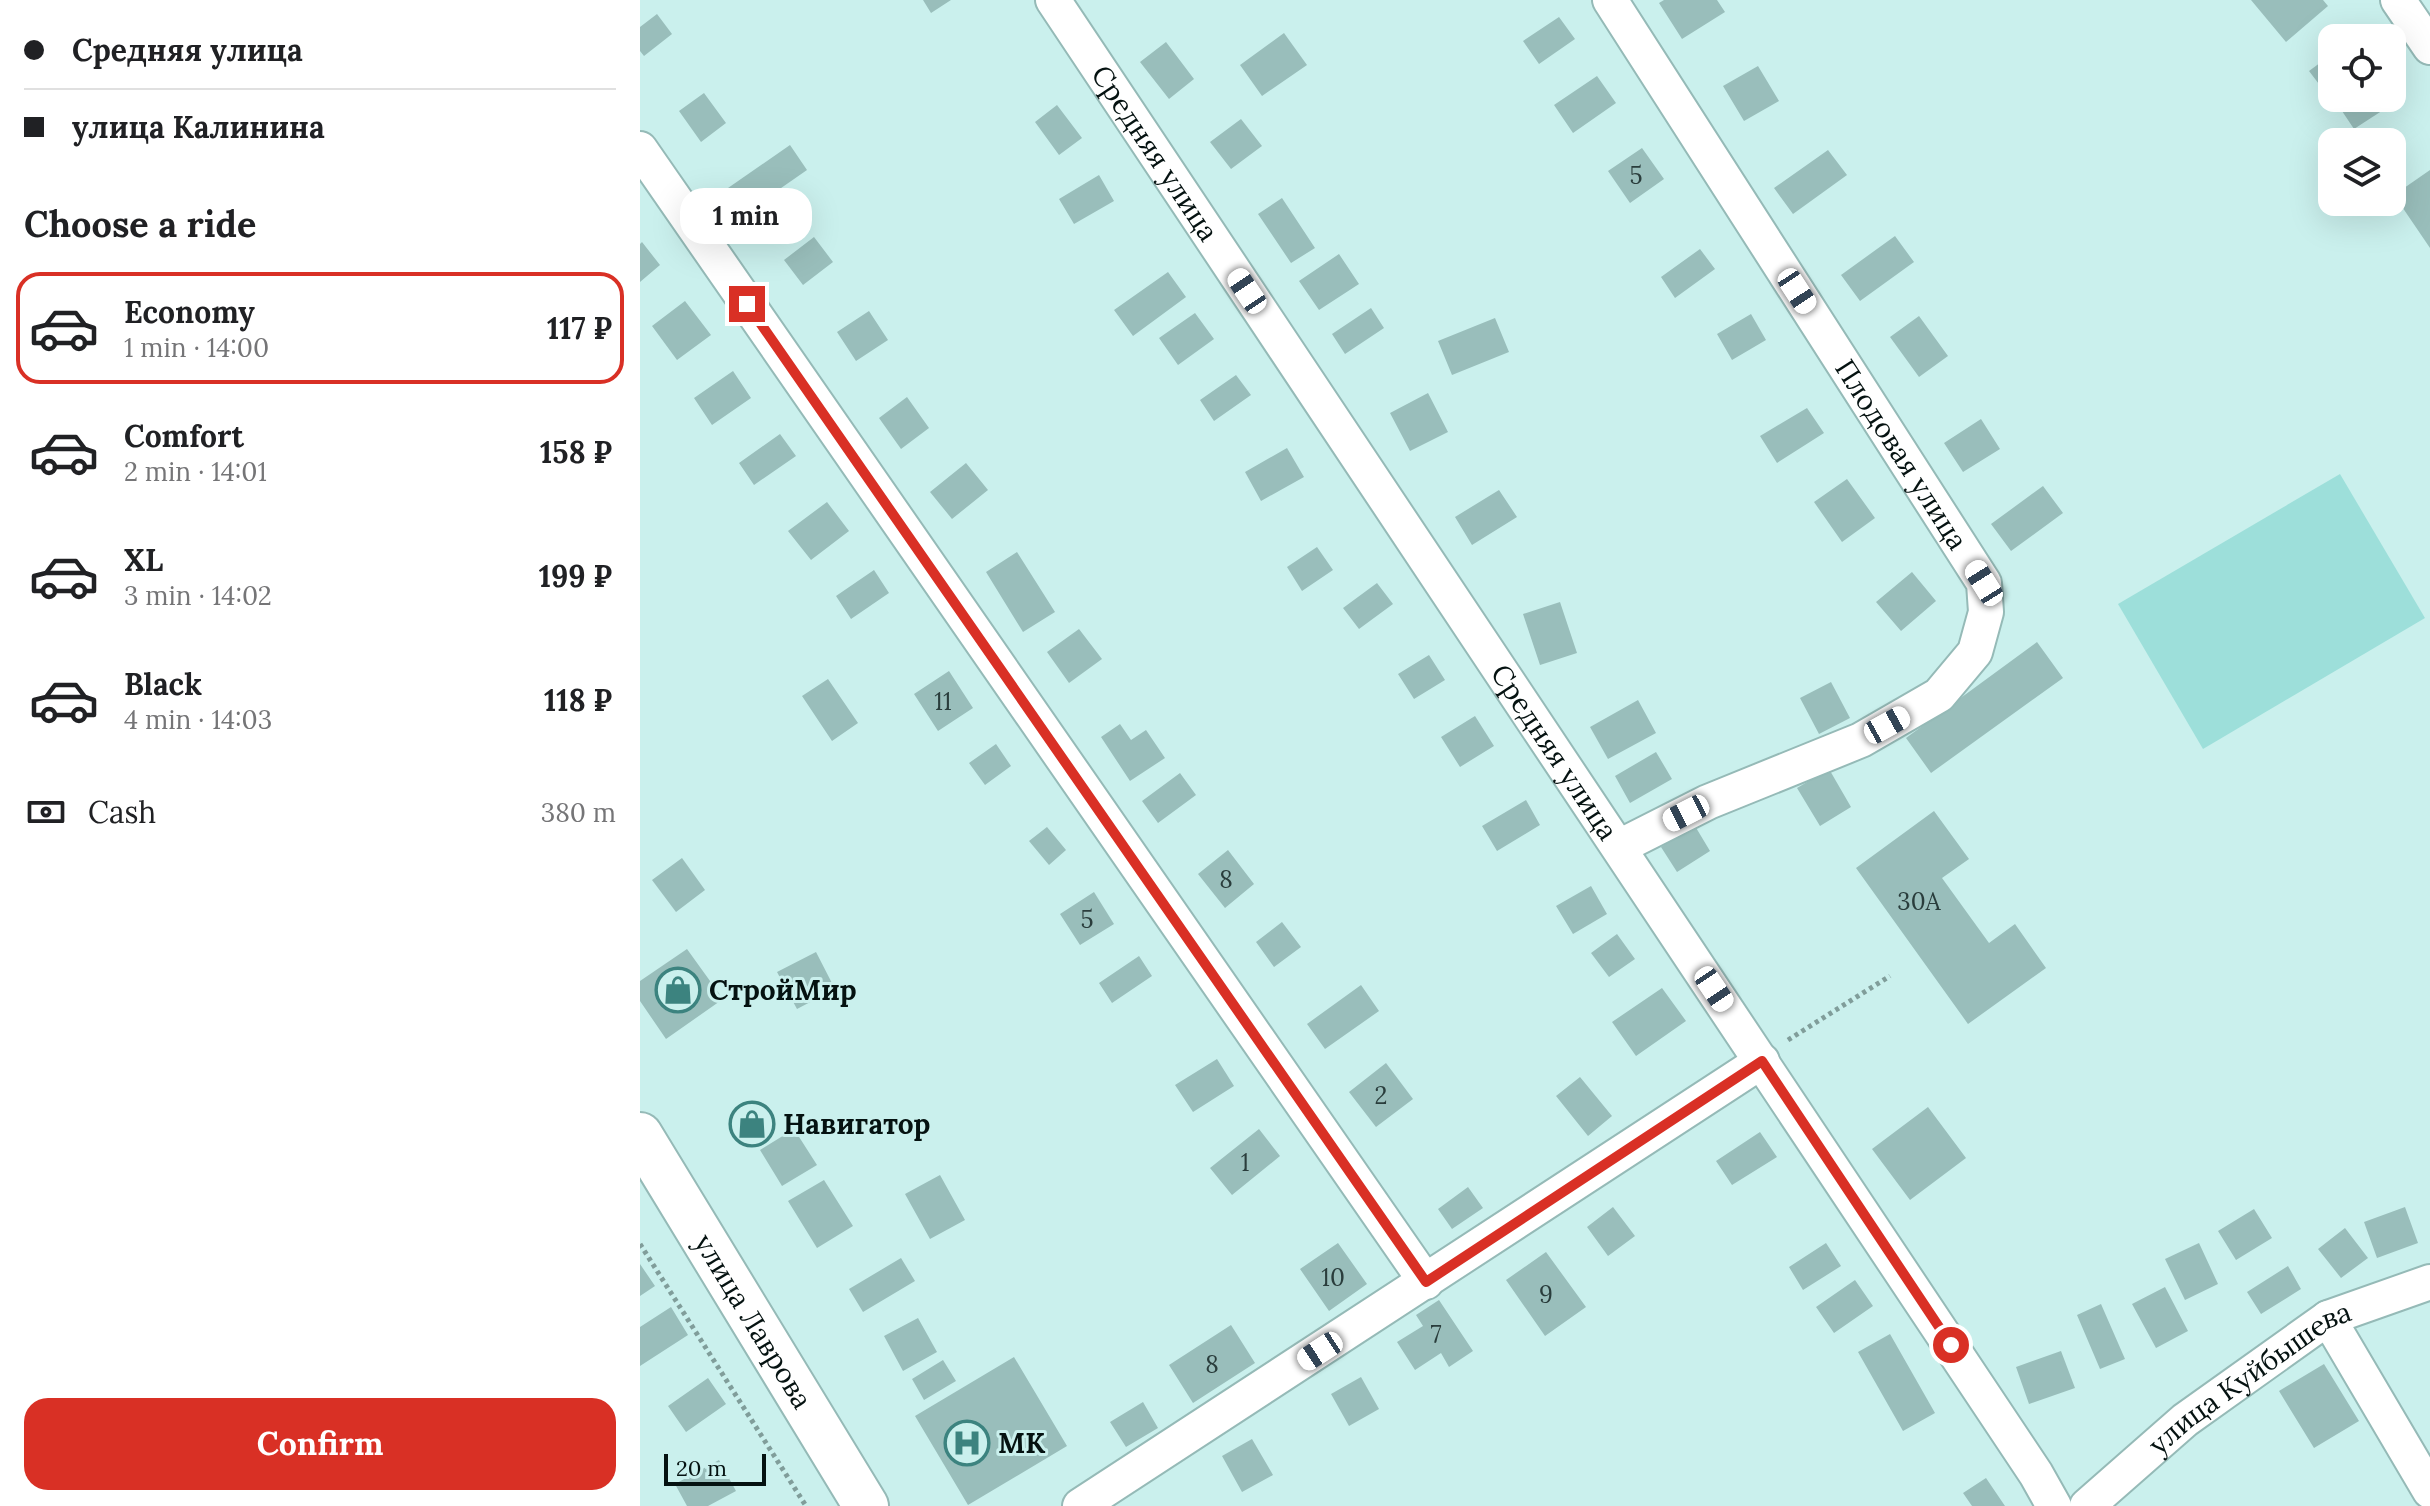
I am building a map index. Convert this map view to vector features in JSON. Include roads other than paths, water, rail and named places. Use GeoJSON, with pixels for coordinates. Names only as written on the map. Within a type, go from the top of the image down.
{"type":"FeatureCollection","features":[{"type":"Feature","properties":{"kind":"main road","name":"улица Лаврова"},"geometry":{"type":"LineString","coordinates":[[640,1135],[866,1506]]}},
{"type":"Feature","properties":{"kind":"street","name":"Средняя улица"},"geometry":{"type":"LineString","coordinates":[[1053,0],[1762,1061],[2036,1474],[2054,1506]]}},
{"type":"Feature","properties":{"kind":"street","name":"Плодовая улица"},"geometry":{"type":"LineString","coordinates":[[1610,0],[1984,583],[1986,612],[1975,652],[1939,695],[1861,740],[1708,802],[1619,847]]}},
{"type":"Feature","properties":{"kind":"street"},"geometry":{"type":"LineString","coordinates":[[2398,0],[2430,47]]}},
{"type":"Feature","properties":{"kind":"street"},"geometry":{"type":"LineString","coordinates":[[640,149],[1426,1282]]}},
{"type":"Feature","properties":{"kind":"street"},"geometry":{"type":"LineString","coordinates":[[1080,1506],[1762,1061]]}},
{"type":"Feature","properties":{"kind":"street","name":"улица Куйбышева"},"geometry":{"type":"LineString","coordinates":[[2087,1506],[2185,1420],[2328,1318],[2430,1282]]}},
{"type":"Feature","properties":{"kind":"street"},"geometry":{"type":"LineString","coordinates":[[2328,1318],[2430,1491]]}},
{"type":"Feature","properties":{"kind":"place","name":"СтройМир"},"geometry":{"type":"Point","coordinates":[678,990]}},
{"type":"Feature","properties":{"kind":"place","name":"Навигатор"},"geometry":{"type":"Point","coordinates":[752,1124]}},
{"type":"Feature","properties":{"kind":"place","name":"МК"},"geometry":{"type":"Point","coordinates":[967,1443]}}]}
